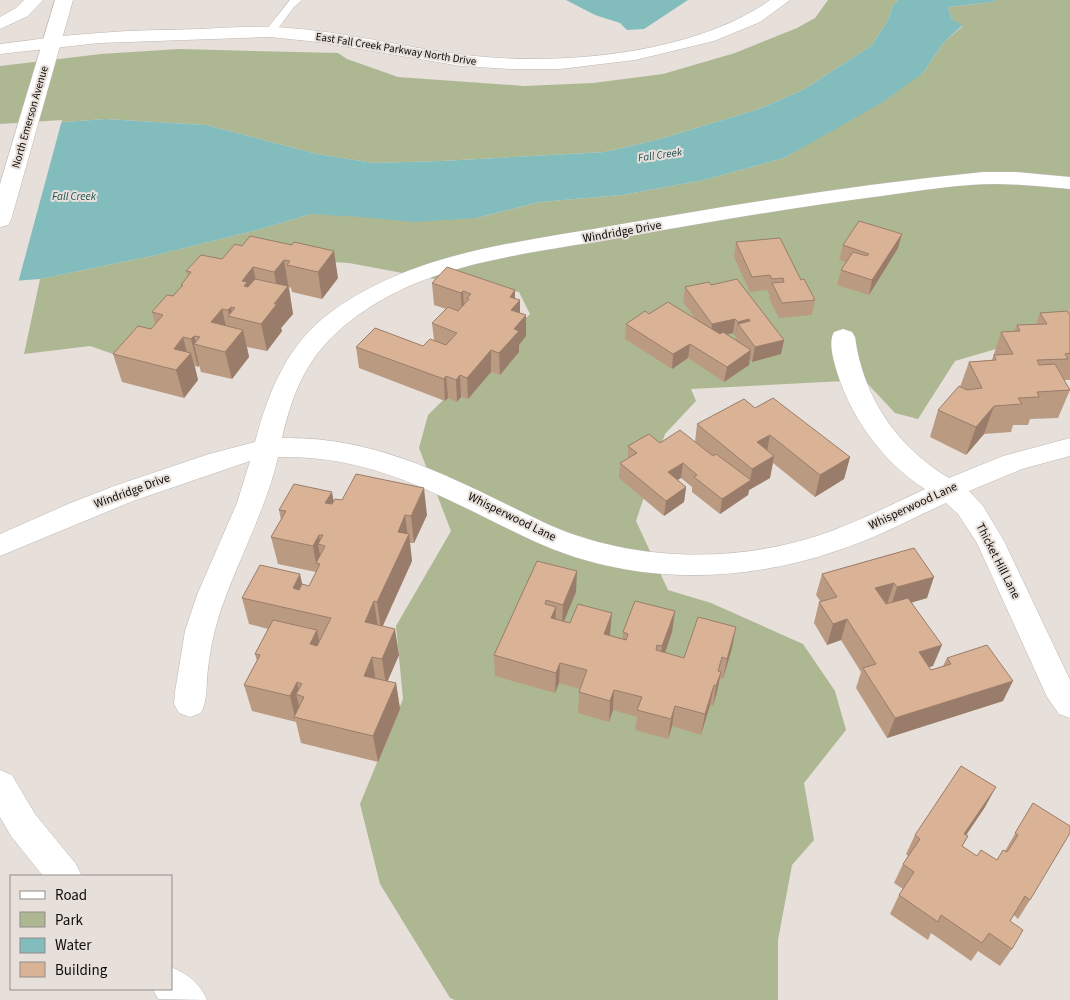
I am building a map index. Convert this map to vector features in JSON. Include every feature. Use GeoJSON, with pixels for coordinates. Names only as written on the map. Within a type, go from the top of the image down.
{"type":"FeatureCollection","features":[{"type":"Feature","properties":{"kind":"street"},"geometry":{"type":"LineString","coordinates":[[0,24],[22,12],[34,0]]}},
{"type":"Feature","properties":{"kind":"street","name":"North Emerson Avenue"},"geometry":{"type":"LineString","coordinates":[[0,220],[64,0]]}},
{"type":"Feature","properties":{"kind":"street","name":"East Fall Creek Parkway North Drive"},"geometry":{"type":"LineString","coordinates":[[0,48],[159,35],[270,32],[299,34],[461,60],[505,64],[553,64],[630,56],[691,42],[744,23],[781,0]]}},
{"type":"Feature","properties":{"kind":"street","name":"Windridge Drive"},"geometry":{"type":"LineString","coordinates":[[190,704],[194,656],[208,606],[251,503],[276,411],[290,375],[324,332],[363,300],[403,279],[436,267],[482,256],[821,198],[970,179],[1022,178],[1070,182]]}},
{"type":"Feature","properties":{"kind":"street","name":"Thicket Hill Lane"},"geometry":{"type":"LineString","coordinates":[[843,336],[844,356],[851,379],[871,419],[906,460],[926,477],[948,490],[968,506],[1006,570],[1048,672],[1070,706]]}},
{"type":"Feature","properties":{"kind":"street","name":"Whisperwood Lane"},"geometry":{"type":"LineString","coordinates":[[267,449],[324,448],[374,458],[441,483],[527,527],[568,543],[597,552],[644,561],[691,565],[753,562],[797,553],[850,535],[1024,457],[1070,447]]}},
{"type":"Feature","properties":{"kind":"street","name":"Windridge Drive"},"geometry":{"type":"LineString","coordinates":[[0,545],[78,511],[184,472],[246,453],[267,449]]}},
{"type":"Feature","properties":{"kind":"street"},"geometry":{"type":"LineString","coordinates":[[0,785],[24,824],[63,875]]}},
{"type":"Feature","properties":{"kind":"street"},"geometry":{"type":"LineString","coordinates":[[172,987],[188,1000]]}},
{"type":"Feature","properties":{"kind":"lane"},"geometry":{"type":"LineString","coordinates":[[270,32],[297,0]]}},
{"type":"Feature","properties":{"kind":"green space"},"geometry":{"type":"Polygon","coordinates":[[[828,0],[898,0],[893,5],[887,22],[871,46],[803,90],[759,109],[660,139],[605,152],[374,163],[317,154],[206,125],[105,119],[0,127],[0,66],[101,54],[179,49],[338,53],[347,59],[398,77],[524,86],[593,83],[663,74],[735,53],[797,28],[815,18],[828,0]]]}},
{"type":"Feature","properties":{"kind":"green space"},"geometry":{"type":"Polygon","coordinates":[[[996,0],[1070,0],[1070,345],[996,349],[955,361],[918,419],[895,413],[864,380],[691,389],[696,401],[665,434],[636,521],[668,590],[711,603],[803,644],[835,691],[846,730],[804,783],[814,840],[792,865],[778,940],[778,1000],[455,1000],[450,998],[380,884],[360,804],[403,699],[396,626],[451,531],[419,448],[428,415],[530,314],[519,292],[456,283],[349,263],[316,261],[116,355],[90,346],[24,354],[40,279],[152,256],[261,229],[311,214],[476,218],[540,202],[622,195],[704,180],[784,158],[923,73],[943,43],[963,26],[952,19],[948,7],[993,2],[996,0]]]}},
{"type":"Feature","properties":{"kind":"water"},"geometry":{"type":"Polygon","coordinates":[[[566,0],[688,0],[644,29],[627,30],[620,23],[595,15],[566,0]]]}},
{"type":"Feature","properties":{"kind":"water","name":"Fall Creek"},"geometry":{"type":"Polygon","coordinates":[[[898,0],[996,0],[993,2],[948,7],[952,19],[963,25],[943,43],[923,73],[883,102],[784,158],[704,180],[622,195],[540,202],[476,218],[414,222],[311,214],[261,229],[152,256],[40,279],[0,282],[0,127],[105,119],[206,125],[317,154],[374,163],[605,152],[660,139],[759,109],[803,90],[871,46],[887,22],[893,5],[898,0]]]}},
{"type":"Feature","properties":{"kind":"pier"},"geometry":{"type":"Polygon","coordinates":[[[62,120],[18,283],[0,284],[0,124],[62,120]]]}},
{"type":"Feature","properties":{"kind":"building"},"geometry":{"type":"Polygon","coordinates":[[[859,221],[902,234],[872,280],[841,270],[853,252],[867,256],[869,254],[843,245],[859,221]]]}},
{"type":"Feature","properties":{"kind":"building"},"geometry":{"type":"Polygon","coordinates":[[[250,236],[292,245],[294,242],[334,251],[318,272],[287,265],[290,261],[284,260],[274,272],[253,267],[242,281],[247,282],[244,286],[248,287],[255,279],[288,286],[261,324],[228,316],[235,308],[222,309],[211,322],[243,330],[225,352],[194,344],[200,337],[194,336],[191,339],[183,337],[174,349],[191,353],[176,370],[113,354],[138,326],[151,329],[163,315],[152,312],[167,295],[173,296],[183,285],[181,285],[191,272],[186,271],[201,255],[222,259],[235,244],[242,246],[250,236]]]}},
{"type":"Feature","properties":{"kind":"building"},"geometry":{"type":"Polygon","coordinates":[[[780,238],[801,280],[804,279],[815,300],[782,303],[772,283],[784,282],[783,278],[772,279],[770,275],[752,277],[736,242],[780,238]]]}},
{"type":"Feature","properties":{"kind":"building"},"geometry":{"type":"Polygon","coordinates":[[[447,267],[515,290],[510,297],[520,300],[511,310],[526,315],[514,329],[519,331],[499,353],[491,350],[467,378],[460,375],[456,380],[446,376],[444,379],[356,347],[375,328],[423,346],[430,339],[446,345],[457,333],[432,323],[448,307],[458,311],[471,294],[463,291],[461,293],[432,283],[447,267]]]}},
{"type":"Feature","properties":{"kind":"building"},"geometry":{"type":"Polygon","coordinates":[[[737,279],[784,340],[755,347],[738,324],[750,321],[749,319],[738,322],[735,319],[712,324],[685,287],[709,282],[711,285],[737,279]]]}},
{"type":"Feature","properties":{"kind":"building"},"geometry":{"type":"Polygon","coordinates":[[[668,302],[720,334],[723,332],[751,350],[727,367],[690,344],[673,354],[626,324],[645,311],[649,314],[668,302]]]}},
{"type":"Feature","properties":{"kind":"building"},"geometry":{"type":"Polygon","coordinates":[[[1067,311],[1070,315],[1070,353],[1065,354],[1068,359],[1037,360],[1039,365],[1055,364],[1070,390],[1037,392],[1039,397],[1018,398],[1022,404],[994,406],[976,427],[938,410],[959,386],[967,390],[982,388],[969,362],[996,360],[994,355],[1013,354],[1001,332],[1020,331],[1017,325],[1047,324],[1040,313],[1067,311]]]}},
{"type":"Feature","properties":{"kind":"building"},"geometry":{"type":"Polygon","coordinates":[[[773,398],[850,457],[820,475],[770,435],[757,442],[774,456],[752,469],[697,424],[744,399],[755,408],[773,398]]]}},
{"type":"Feature","properties":{"kind":"building"},"geometry":{"type":"Polygon","coordinates":[[[680,430],[713,456],[716,454],[751,480],[722,499],[694,477],[697,475],[683,463],[668,472],[686,487],[666,501],[620,463],[637,453],[628,446],[649,434],[660,443],[680,430]]]}},
{"type":"Feature","properties":{"kind":"building"},"geometry":{"type":"Polygon","coordinates":[[[356,474],[424,488],[411,516],[405,515],[398,532],[409,534],[377,602],[374,601],[365,622],[395,629],[382,659],[372,657],[364,676],[396,683],[373,736],[294,717],[304,697],[296,694],[302,684],[297,682],[290,696],[244,685],[260,655],[255,654],[273,620],[317,630],[310,644],[317,646],[331,618],[242,598],[260,565],[300,574],[293,588],[299,590],[302,584],[309,586],[320,564],[316,563],[325,546],[318,544],[323,535],[319,535],[313,546],[271,537],[286,511],[279,510],[294,484],[332,492],[325,503],[332,504],[335,499],[342,500],[356,474]]]}},
{"type":"Feature","properties":{"kind":"building"},"geometry":{"type":"Polygon","coordinates":[[[914,548],[934,577],[897,587],[894,583],[875,588],[886,604],[908,598],[942,645],[919,652],[931,670],[951,664],[947,658],[987,645],[1013,681],[895,718],[863,668],[876,664],[847,619],[833,624],[819,602],[837,597],[822,574],[914,548]]]}},
{"type":"Feature","properties":{"kind":"building"},"geometry":{"type":"Polygon","coordinates":[[[537,561],[577,571],[563,605],[546,600],[545,604],[556,607],[551,618],[570,623],[578,604],[612,613],[604,634],[626,640],[628,634],[623,632],[635,601],[675,611],[662,646],[657,645],[656,650],[684,658],[698,617],[736,627],[727,659],[722,657],[718,671],[721,672],[716,686],[714,685],[705,714],[675,706],[671,719],[637,710],[642,697],[614,690],[610,701],[579,692],[587,670],[560,663],[556,673],[494,655],[537,561]]]}},
{"type":"Feature","properties":{"kind":"building"},"geometry":{"type":"Polygon","coordinates":[[[961,766],[996,787],[964,834],[968,836],[962,846],[977,856],[981,850],[997,860],[1003,850],[1007,852],[1018,835],[1015,833],[1033,803],[1070,826],[1070,833],[1030,900],[1025,896],[1010,921],[1023,930],[1012,949],[989,933],[982,943],[941,915],[938,922],[899,895],[914,872],[903,864],[920,839],[915,835],[961,766]]]}}]}
